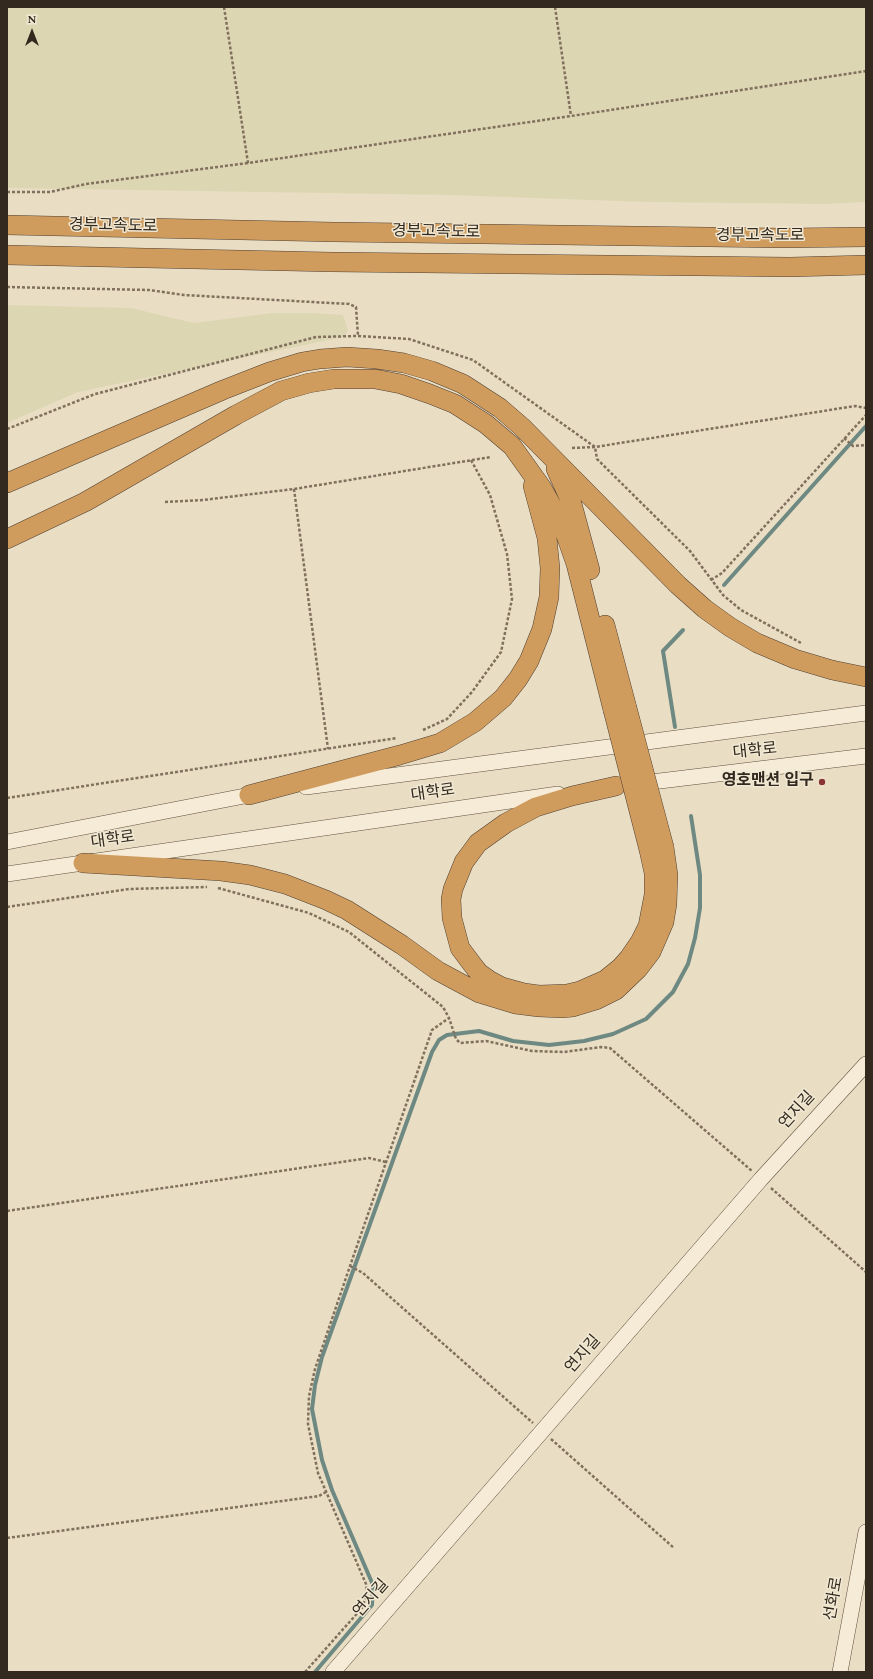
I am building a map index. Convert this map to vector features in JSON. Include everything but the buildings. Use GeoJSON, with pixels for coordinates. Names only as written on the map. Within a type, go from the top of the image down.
{"type":"FeatureCollection","features":[{"type":"Feature","properties":{"kind":"highway","name":"경부고속도로"},"geometry":{"type":"LineString","coordinates":[[7,225],[783,238],[866,237]]}},
{"type":"Feature","properties":{"kind":"highway","name":"경부고속도로"},"geometry":{"type":"LineString","coordinates":[[7,255],[356,262],[790,266],[866,265]]}},
{"type":"Feature","properties":{"kind":"highway"},"geometry":{"type":"LineString","coordinates":[[7,483],[223,390],[269,372],[302,362],[333,358],[363,358],[396,361],[423,368],[449,378],[478,393],[500,408],[536,442],[678,585],[717,618],[757,642],[795,659],[832,670],[866,677]]}},
{"type":"Feature","properties":{"kind":"highway"},"geometry":{"type":"LineString","coordinates":[[7,539],[84,502],[268,397],[294,387],[321,380],[346,378],[375,379],[401,384],[454,404],[476,417],[497,433],[517,453],[549,499],[566,535],[576,564],[620,709]]}},
{"type":"Feature","properties":{"kind":"highway"},"geometry":{"type":"LineString","coordinates":[[83,863],[220,871],[250,875],[285,884],[347,910],[396,941],[438,971],[480,993],[515,1004],[556,1008],[573,1007],[586,1004],[606,995],[624,984],[645,961],[656,943],[666,913],[668,875],[656,848],[620,709],[572,504],[556,469],[536,442]]}},
{"type":"Feature","properties":{"kind":"highway"},"geometry":{"type":"LineString","coordinates":[[249,795],[400,756],[440,743],[455,735],[484,715],[502,698],[518,679],[529,661],[544,623],[550,578],[547,538],[540,509],[529,475],[517,453]]}},
{"type":"Feature","properties":{"kind":"highway"},"geometry":{"type":"LineString","coordinates":[[616,786],[572,796],[536,807],[506,823],[478,843],[464,862],[453,889],[451,899],[454,929],[460,948],[472,964],[489,980],[502,987],[524,993],[539,995],[567,994],[580,991],[605,980],[621,967],[629,958],[640,942],[648,926],[654,895],[656,848]]}},
{"type":"Feature","properties":{"kind":"main road"},"geometry":{"type":"LineString","coordinates":[[7,842],[249,795],[866,713]]}},
{"type":"Feature","properties":{"kind":"main road","name":"대학로"},"geometry":{"type":"LineString","coordinates":[[7,874],[616,786],[866,756]]}},
{"type":"Feature","properties":{"kind":"main road","name":"연지길"},"geometry":{"type":"LineString","coordinates":[[333,1672],[761,1179],[866,1064]]}},
{"type":"Feature","properties":{"kind":"main road","name":"선화로"},"geometry":{"type":"LineString","coordinates":[[840,1672],[866,1532]]}},
{"type":"Feature","properties":{"kind":"path"},"geometry":{"type":"LineString","coordinates":[[224,7],[248,163]]}},
{"type":"Feature","properties":{"kind":"path"},"geometry":{"type":"LineString","coordinates":[[555,7],[571,116]]}},
{"type":"Feature","properties":{"kind":"path"},"geometry":{"type":"LineString","coordinates":[[7,192],[50,192],[86,184],[248,163],[866,71]]}},
{"type":"Feature","properties":{"kind":"path"},"geometry":{"type":"LineString","coordinates":[[7,287],[149,290],[184,295],[348,304],[356,307],[358,336]]}},
{"type":"Feature","properties":{"kind":"path"},"geometry":{"type":"LineString","coordinates":[[7,429],[41,414],[95,394],[316,337],[358,336],[409,339],[473,360],[595,447],[597,459],[690,551],[723,595],[740,610],[807,645]]}},
{"type":"Feature","properties":{"kind":"path"},"geometry":{"type":"LineString","coordinates":[[572,448],[595,447],[855,406],[866,408]]}},
{"type":"Feature","properties":{"kind":"path"},"geometry":{"type":"LineString","coordinates":[[711,580],[722,573],[866,414]]}},
{"type":"Feature","properties":{"kind":"path"},"geometry":{"type":"LineString","coordinates":[[844,438],[853,446],[866,446]]}},
{"type":"Feature","properties":{"kind":"path"},"geometry":{"type":"LineString","coordinates":[[165,502],[203,500],[294,489],[491,457]]}},
{"type":"Feature","properties":{"kind":"path"},"geometry":{"type":"LineString","coordinates":[[416,733],[447,720],[472,692],[502,652],[512,599],[506,554],[490,495],[471,460]]}},
{"type":"Feature","properties":{"kind":"path"},"geometry":{"type":"LineString","coordinates":[[294,489],[328,749]]}},
{"type":"Feature","properties":{"kind":"path"},"geometry":{"type":"LineString","coordinates":[[7,798],[403,737]]}},
{"type":"Feature","properties":{"kind":"path"},"geometry":{"type":"LineString","coordinates":[[7,907],[129,889],[208,887]]}},
{"type":"Feature","properties":{"kind":"path"},"geometry":{"type":"LineString","coordinates":[[216,887],[309,913],[349,932],[443,1007],[450,1018],[456,1039],[460,1043],[486,1041],[538,1051],[564,1052],[601,1047],[610,1048],[866,1272]]}},
{"type":"Feature","properties":{"kind":"path"},"geometry":{"type":"LineString","coordinates":[[305,1672],[362,1608],[367,1594],[366,1584],[318,1473],[308,1424],[309,1396],[315,1369],[432,1030],[450,1018]]}},
{"type":"Feature","properties":{"kind":"path"},"geometry":{"type":"LineString","coordinates":[[7,1211],[369,1158],[386,1162]]}},
{"type":"Feature","properties":{"kind":"path"},"geometry":{"type":"LineString","coordinates":[[350,1266],[359,1271],[674,1548]]}},
{"type":"Feature","properties":{"kind":"path"},"geometry":{"type":"LineString","coordinates":[[7,1538],[318,1496],[326,1492]]}},
{"type":"Feature","properties":{"kind":"shaded area"},"geometry":{"type":"Polygon","coordinates":[[[7,7],[866,7],[866,202],[824,204],[646,202],[449,195],[7,188],[7,7]]]}},
{"type":"Feature","properties":{"kind":"shaded area"},"geometry":{"type":"Polygon","coordinates":[[[7,305],[131,308],[194,323],[272,313],[343,315],[348,331],[343,337],[78,392],[7,423],[7,305]]]}},
{"type":"Feature","properties":{"kind":"waterway"},"geometry":{"type":"LineString","coordinates":[[724,585],[866,426]]}},
{"type":"Feature","properties":{"kind":"waterway"},"geometry":{"type":"LineString","coordinates":[[675,727],[663,651],[683,630]]}},
{"type":"Feature","properties":{"kind":"waterway"},"geometry":{"type":"LineString","coordinates":[[315,1672],[372,1605],[373,1585],[332,1490],[322,1460],[312,1409],[315,1385],[322,1357],[432,1052],[439,1040],[447,1035],[479,1031],[513,1041],[549,1045],[584,1041],[613,1034],[646,1019],[673,992],[688,964],[695,938],[700,908],[700,875],[691,816]]}},
{"type":"Feature","properties":{"kind":"place","name":"영호맨션 입구"},"geometry":{"type":"Point","coordinates":[822,782]}}]}
